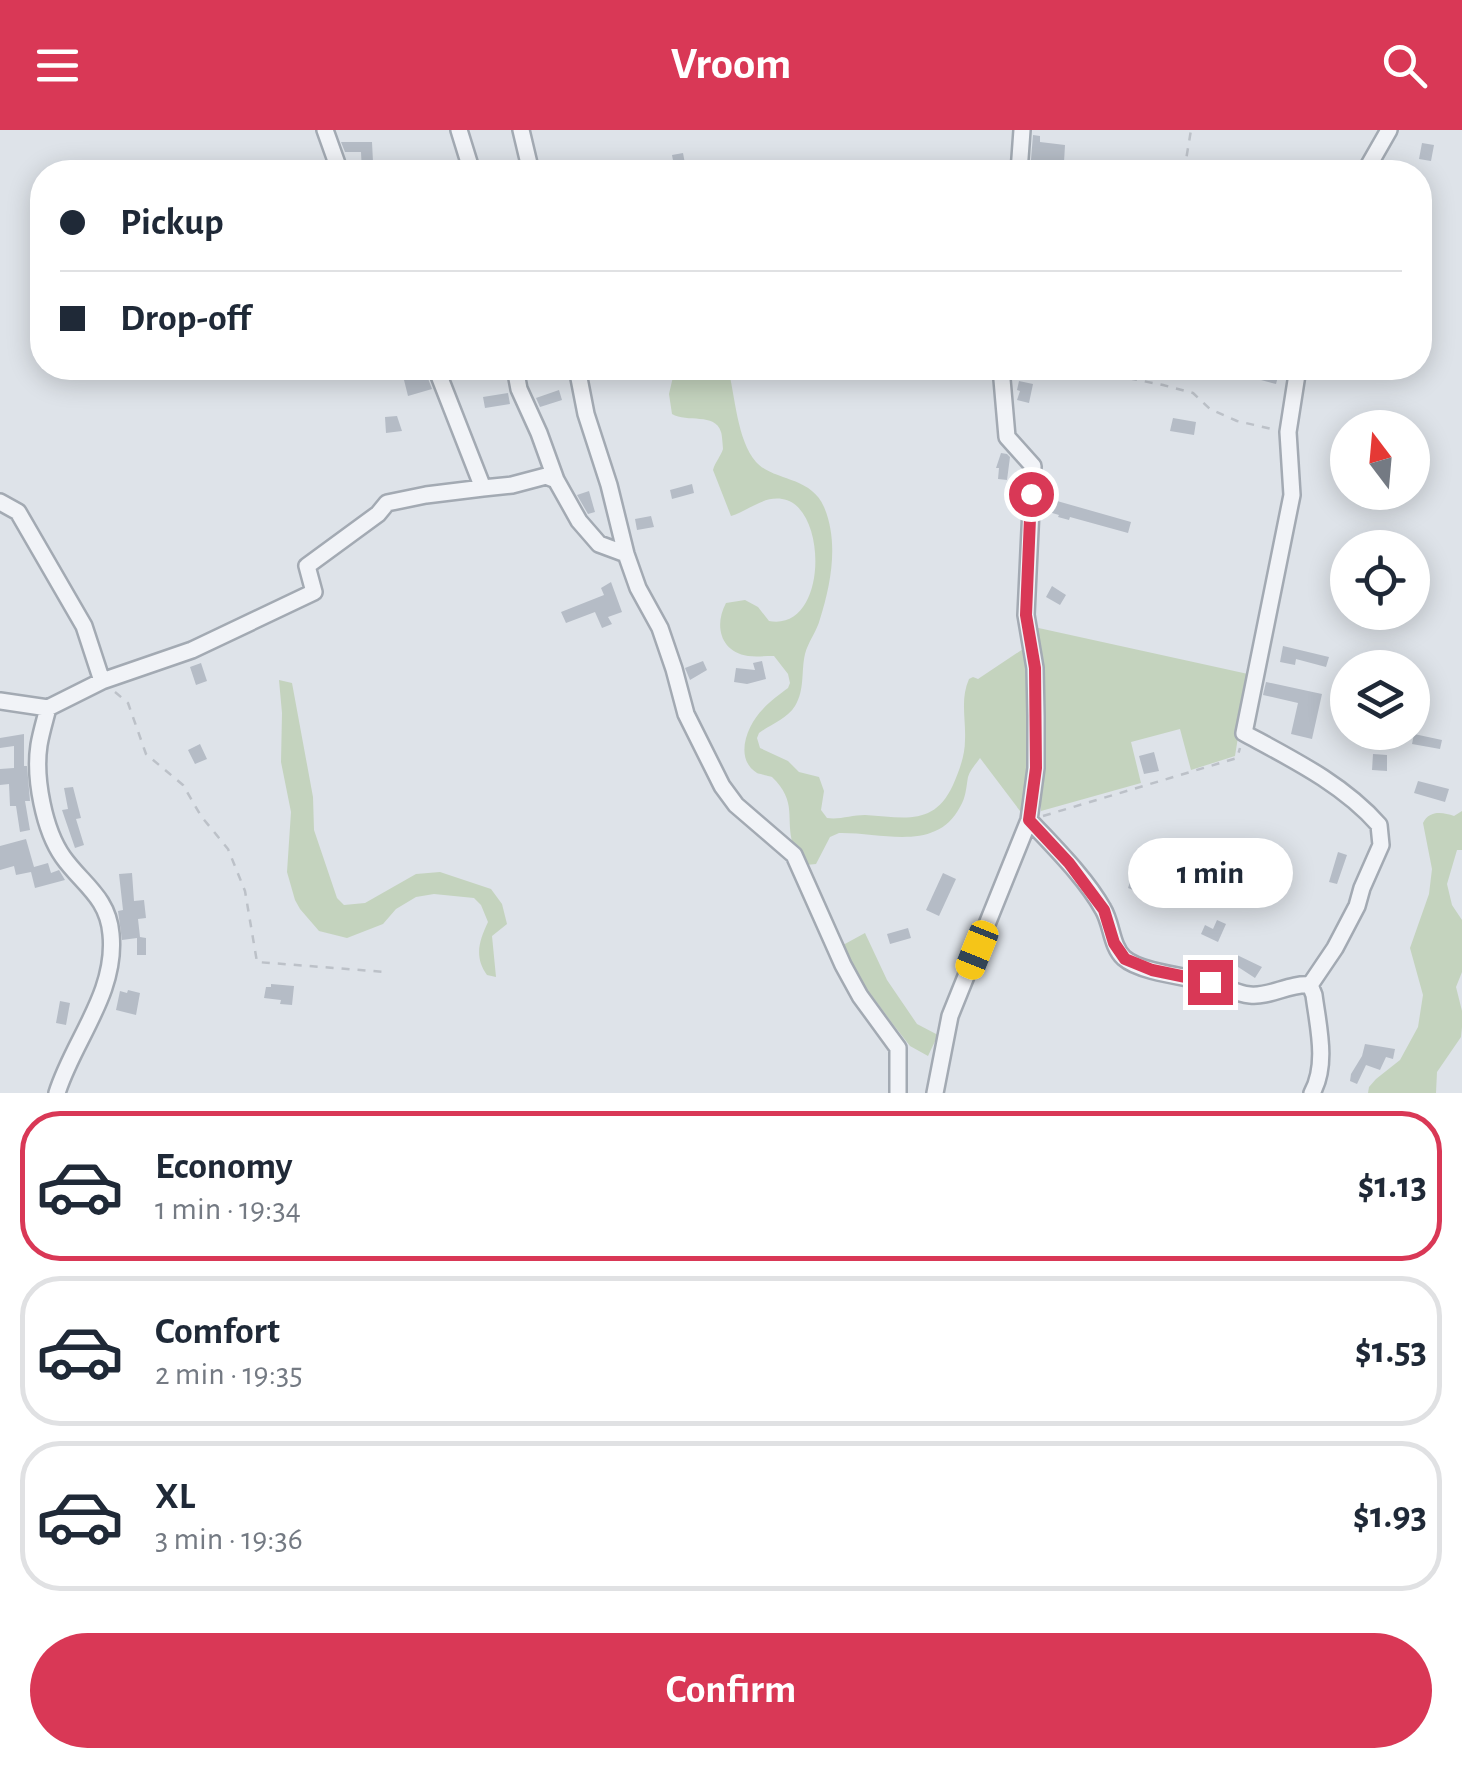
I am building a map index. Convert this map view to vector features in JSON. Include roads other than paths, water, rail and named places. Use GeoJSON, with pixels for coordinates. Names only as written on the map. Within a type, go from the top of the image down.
{"type":"FeatureCollection","features":[{"type":"Feature","properties":{"kind":"street"},"geometry":{"type":"LineString","coordinates":[[325,130],[336,160]]}},
{"type":"Feature","properties":{"kind":"street"},"geometry":{"type":"LineString","coordinates":[[459,130],[468,160]]}},
{"type":"Feature","properties":{"kind":"street"},"geometry":{"type":"LineString","coordinates":[[522,130],[528,160]]}},
{"type":"Feature","properties":{"kind":"street"},"geometry":{"type":"LineString","coordinates":[[1020,160],[1022,130]]}},
{"type":"Feature","properties":{"kind":"street"},"geometry":{"type":"LineString","coordinates":[[1372,160],[1388,130]]}},
{"type":"Feature","properties":{"kind":"street"},"geometry":{"type":"LineString","coordinates":[[441,380],[483,488]]}},
{"type":"Feature","properties":{"kind":"street"},"geometry":{"type":"LineString","coordinates":[[517,380],[556,480],[579,520],[600,544],[626,554]]}},
{"type":"Feature","properties":{"kind":"street"},"geometry":{"type":"LineString","coordinates":[[579,380],[626,554],[638,588],[660,628],[686,714],[722,786],[736,805],[794,854],[851,980],[898,1048],[898,1093]]}},
{"type":"Feature","properties":{"kind":"street"},"geometry":{"type":"LineString","coordinates":[[935,1093],[950,1016],[1029,820],[1036,768],[1035,668],[1026,615],[1032,466],[1007,437],[1002,380]]}},
{"type":"Feature","properties":{"kind":"street"},"geometry":{"type":"LineString","coordinates":[[1296,380],[1288,432],[1292,495],[1244,732],[1318,775],[1355,802],[1378,825],[1381,845],[1336,948],[1310,984]]}},
{"type":"Feature","properties":{"kind":"street"},"geometry":{"type":"LineString","coordinates":[[0,700],[48,708],[102,681],[192,650],[314,592],[308,566],[387,503],[512,486],[546,476],[556,480]]}},
{"type":"Feature","properties":{"kind":"street"},"geometry":{"type":"LineString","coordinates":[[0,502],[18,512],[84,626],[102,681]]}},
{"type":"Feature","properties":{"kind":"street"},"geometry":{"type":"LineString","coordinates":[[48,708],[38,762],[47,821],[62,856],[103,902],[112,932],[110,961],[92,1020],[57,1093]]}},
{"type":"Feature","properties":{"kind":"street"},"geometry":{"type":"LineString","coordinates":[[1029,820],[1069,863],[1104,910],[1114,943],[1125,959],[1152,970],[1249,995],[1310,984]]}},
{"type":"Feature","properties":{"kind":"street"},"geometry":{"type":"LineString","coordinates":[[1310,984],[1321,1065],[1312,1093]]}}]}
